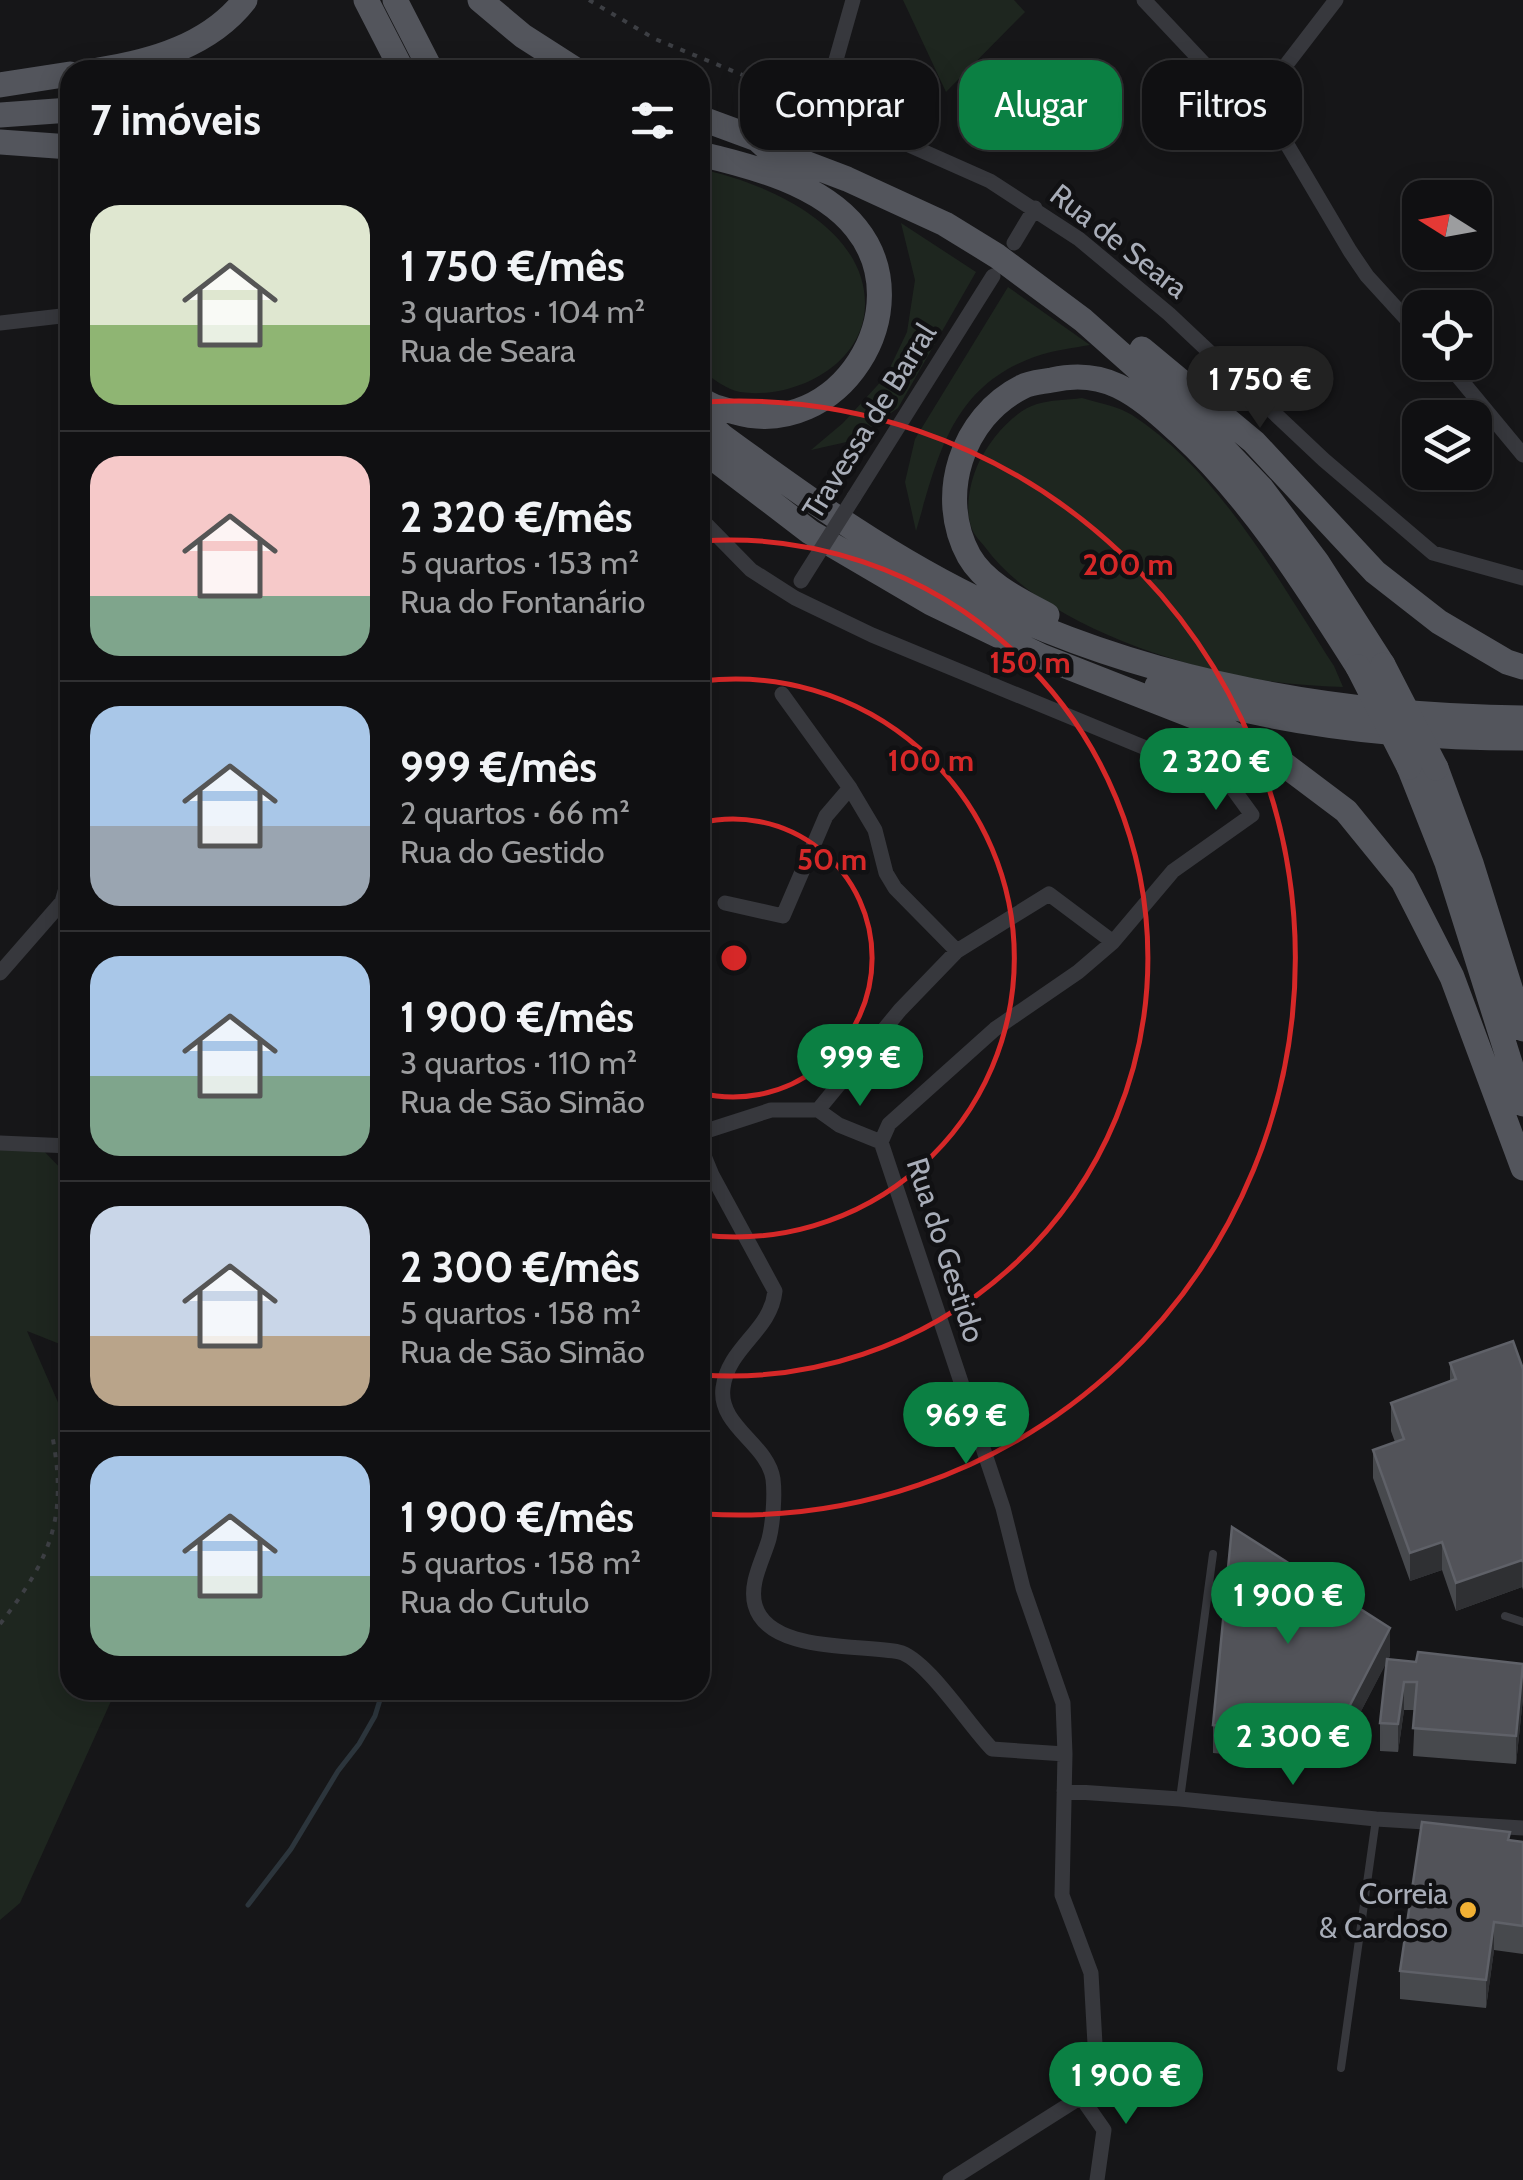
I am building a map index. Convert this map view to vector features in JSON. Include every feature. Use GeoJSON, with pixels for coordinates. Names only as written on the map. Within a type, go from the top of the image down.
{"type":"FeatureCollection","features":[{"type":"Feature","properties":{"kind":"main road"},"geometry":{"type":"LineString","coordinates":[[146,60],[200,38],[229,21],[246,0]]}},
{"type":"Feature","properties":{"kind":"main road"},"geometry":{"type":"LineString","coordinates":[[366,0],[397,60]]}},
{"type":"Feature","properties":{"kind":"main road"},"geometry":{"type":"LineString","coordinates":[[395,0],[426,60]]}},
{"type":"Feature","properties":{"kind":"main road"},"geometry":{"type":"LineString","coordinates":[[480,0],[523,36],[560,60]]}},
{"type":"Feature","properties":{"kind":"main road"},"geometry":{"type":"LineString","coordinates":[[0,85],[60,76]]}},
{"type":"Feature","properties":{"kind":"main road"},"geometry":{"type":"LineString","coordinates":[[0,115],[60,111]]}},
{"type":"Feature","properties":{"kind":"main road"},"geometry":{"type":"LineString","coordinates":[[710,122],[740,133]]}},
{"type":"Feature","properties":{"kind":"main road"},"geometry":{"type":"LineString","coordinates":[[0,133],[60,130]]}},
{"type":"Feature","properties":{"kind":"main road"},"geometry":{"type":"LineString","coordinates":[[710,137],[740,146]]}},
{"type":"Feature","properties":{"kind":"main road"},"geometry":{"type":"LineString","coordinates":[[0,142],[60,146]]}},
{"type":"Feature","properties":{"kind":"main road"},"geometry":{"type":"LineString","coordinates":[[771,150],[847,179],[945,224],[1001,258],[1137,365],[1200,423],[1262,489],[1318,562],[1370,666],[1447,863],[1523,1104]]}},
{"type":"Feature","properties":{"kind":"main road"},"geometry":{"type":"LineString","coordinates":[[710,157],[788,180],[826,202],[855,227],[877,262],[880,306],[870,344],[849,380],[820,402],[791,415],[748,416],[710,405]]}},
{"type":"Feature","properties":{"kind":"main road"},"geometry":{"type":"LineString","coordinates":[[1001,258],[1022,263],[1078,301],[1254,442],[1374,572],[1439,622],[1506,662],[1523,667]]}},
{"type":"Feature","properties":{"kind":"main road"},"geometry":{"type":"LineString","coordinates":[[1067,637],[1049,617],[998,588],[970,558],[954,516],[956,474],[966,440],[989,410],[1024,385],[1075,375],[1117,385],[1149,405],[1191,443],[1242,499],[1370,666],[1436,768],[1471,863],[1523,1030]]}},
{"type":"Feature","properties":{"kind":"main road"},"geometry":{"type":"LineString","coordinates":[[710,424],[868,539],[993,607],[1067,637],[1260,694],[1353,709],[1450,718],[1523,718]]}},
{"type":"Feature","properties":{"kind":"main road"},"geometry":{"type":"LineString","coordinates":[[710,456],[810,532],[932,603],[1043,657],[1220,726],[1273,756],[1346,811],[1403,881],[1452,977],[1523,1168]]}},
{"type":"Feature","properties":{"kind":"main road"},"geometry":{"type":"LineString","coordinates":[[1028,647],[1046,649],[1168,690],[1254,712],[1351,729],[1455,738],[1523,738]]}},
{"type":"Feature","properties":{"kind":"street"},"geometry":{"type":"LineString","coordinates":[[836,60],[853,0]]}},
{"type":"Feature","properties":{"kind":"street"},"geometry":{"type":"LineString","coordinates":[[1144,0],[1200,60]]}},
{"type":"Feature","properties":{"kind":"street"},"geometry":{"type":"LineString","coordinates":[[1290,60],[1336,0]]}},
{"type":"Feature","properties":{"kind":"street","name":"Rua de Seara"},"geometry":{"type":"LineString","coordinates":[[920,150],[990,181],[1079,239],[1169,314],[1324,460],[1433,554],[1523,578]]}},
{"type":"Feature","properties":{"kind":"street"},"geometry":{"type":"LineString","coordinates":[[1290,150],[1350,252],[1402,313]]}},
{"type":"Feature","properties":{"kind":"street","name":"Travessa de Barral"},"geometry":{"type":"LineString","coordinates":[[794,598],[1034,208]]}},
{"type":"Feature","properties":{"kind":"street"},"geometry":{"type":"LineString","coordinates":[[0,323],[60,316]]}},
{"type":"Feature","properties":{"kind":"street"},"geometry":{"type":"LineString","coordinates":[[1461,380],[1523,455]]}},
{"type":"Feature","properties":{"kind":"street"},"geometry":{"type":"LineString","coordinates":[[710,528],[751,570],[794,598],[872,635],[1228,782],[1252,815],[1173,871],[1114,942],[995,1029],[889,1124],[881,1142]]}},
{"type":"Feature","properties":{"kind":"street"},"geometry":{"type":"LineString","coordinates":[[782,694],[850,788],[875,830],[886,872],[895,888],[958,951]]}},
{"type":"Feature","properties":{"kind":"street"},"geometry":{"type":"LineString","coordinates":[[725,903],[782,916],[826,816],[850,788]]}},
{"type":"Feature","properties":{"kind":"street"},"geometry":{"type":"LineString","coordinates":[[818,1110],[900,1010],[958,951],[1049,894],[1114,942]]}},
{"type":"Feature","properties":{"kind":"street"},"geometry":{"type":"LineString","coordinates":[[0,972],[60,904]]}},
{"type":"Feature","properties":{"kind":"street","name":"Rua do Gestido"},"geometry":{"type":"LineString","coordinates":[[710,1130],[771,1110],[818,1110],[840,1125],[881,1142],[1003,1508],[1024,1588],[1063,1703],[1062,1896],[1091,1973],[1096,2062],[1081,2097]]}},
{"type":"Feature","properties":{"kind":"street"},"geometry":{"type":"LineString","coordinates":[[0,1143],[60,1146]]}},
{"type":"Feature","properties":{"kind":"street"},"geometry":{"type":"LineString","coordinates":[[710,1170],[775,1291],[774,1307],[728,1364],[722,1394],[730,1416],[764,1455],[773,1478],[770,1536],[754,1582],[755,1606],[767,1626],[786,1638],[904,1653],[934,1678],[992,1749],[1065,1754]]}},
{"type":"Feature","properties":{"kind":"street"},"geometry":{"type":"LineString","coordinates":[[1064,1792],[1523,1828]]}},
{"type":"Feature","properties":{"kind":"street"},"geometry":{"type":"LineString","coordinates":[[950,2180],[1081,2097],[1104,2130],[1097,2180]]}},
{"type":"Feature","properties":{"kind":"lane"},"geometry":{"type":"LineString","coordinates":[[1180,1799],[1213,1554]]}},
{"type":"Feature","properties":{"kind":"lane"},"geometry":{"type":"LineString","coordinates":[[1505,1616],[1523,1622]]}},
{"type":"Feature","properties":{"kind":"lane"},"geometry":{"type":"LineString","coordinates":[[1341,2068],[1376,1819]]}},
{"type":"Feature","properties":{"kind":"path"},"geometry":{"type":"LineString","coordinates":[[589,0],[656,38],[708,60]]}},
{"type":"Feature","properties":{"kind":"path"},"geometry":{"type":"LineString","coordinates":[[710,61],[740,73]]}},
{"type":"Feature","properties":{"kind":"path"},"geometry":{"type":"LineString","coordinates":[[0,1624],[33,1582],[53,1539],[60,1474],[52,1434]]}},
{"type":"Feature","properties":{"kind":"shaded area"},"geometry":{"type":"Polygon","coordinates":[[[903,0],[1014,0],[1025,12],[978,60],[959,60],[959,79],[946,92],[939,77],[939,60],[931,60],[903,0]]]}},
{"type":"Feature","properties":{"kind":"shaded area"},"geometry":{"type":"Polygon","coordinates":[[[710,171],[781,197],[831,231],[849,253],[861,278],[865,306],[852,346],[822,374],[802,384],[761,393],[735,391],[710,377],[710,171]]]}},
{"type":"Feature","properties":{"kind":"shaded area"},"geometry":{"type":"Polygon","coordinates":[[[901,223],[976,272],[898,408],[851,441],[811,450],[843,423],[886,376],[907,332],[915,280],[901,223]]]}},
{"type":"Feature","properties":{"kind":"shaded area"},"geometry":{"type":"Polygon","coordinates":[[[1008,287],[1090,345],[1043,354],[1008,369],[967,404],[942,449],[916,531],[905,482],[915,439],[1008,287]]]}},
{"type":"Feature","properties":{"kind":"shaded area"},"geometry":{"type":"Polygon","coordinates":[[[1082,398],[1132,415],[1193,466],[1269,564],[1334,666],[1343,687],[1251,678],[1135,646],[1066,614],[1007,572],[976,536],[970,521],[969,495],[979,462],[996,436],[1019,413],[1042,403],[1082,398]]]}},
{"type":"Feature","properties":{"kind":"shaded area"},"geometry":{"type":"Polygon","coordinates":[[[38,1145],[60,1168],[60,1344],[27,1331],[60,1407],[60,1700],[111,1700],[20,1903],[0,1920],[0,1149],[38,1145]]]}},
{"type":"Feature","properties":{"kind":"building"},"geometry":{"type":"Polygon","coordinates":[[[1513,1341],[1523,1369],[1523,1562],[1456,1583],[1442,1542],[1410,1553],[1373,1450],[1404,1439],[1391,1403],[1456,1379],[1450,1363],[1513,1341]]]}},
{"type":"Feature","properties":{"kind":"building"},"geometry":{"type":"Polygon","coordinates":[[[1232,1527],[1390,1628],[1334,1736],[1213,1725],[1232,1527]]]}},
{"type":"Feature","properties":{"kind":"building"},"geometry":{"type":"Polygon","coordinates":[[[1418,1652],[1523,1664],[1516,1736],[1413,1728],[1417,1682],[1404,1682],[1398,1724],[1380,1723],[1387,1659],[1416,1662],[1418,1652]]]}},
{"type":"Feature","properties":{"kind":"building","name":"Correia & Cardoso"},"geometry":{"type":"Polygon","coordinates":[[[1422,1822],[1510,1832],[1508,1840],[1523,1842],[1523,1926],[1494,1922],[1486,1980],[1400,1971],[1422,1822]]]}},
{"type":"Feature","properties":{"kind":"waterway"},"geometry":{"type":"LineString","coordinates":[[248,1905],[291,1849],[359,1744],[380,1700]]}},
{"type":"Feature","properties":{"kind":"place","name":"Correia & Cardoso"},"geometry":{"type":"Point","coordinates":[1468,1910]}}]}
